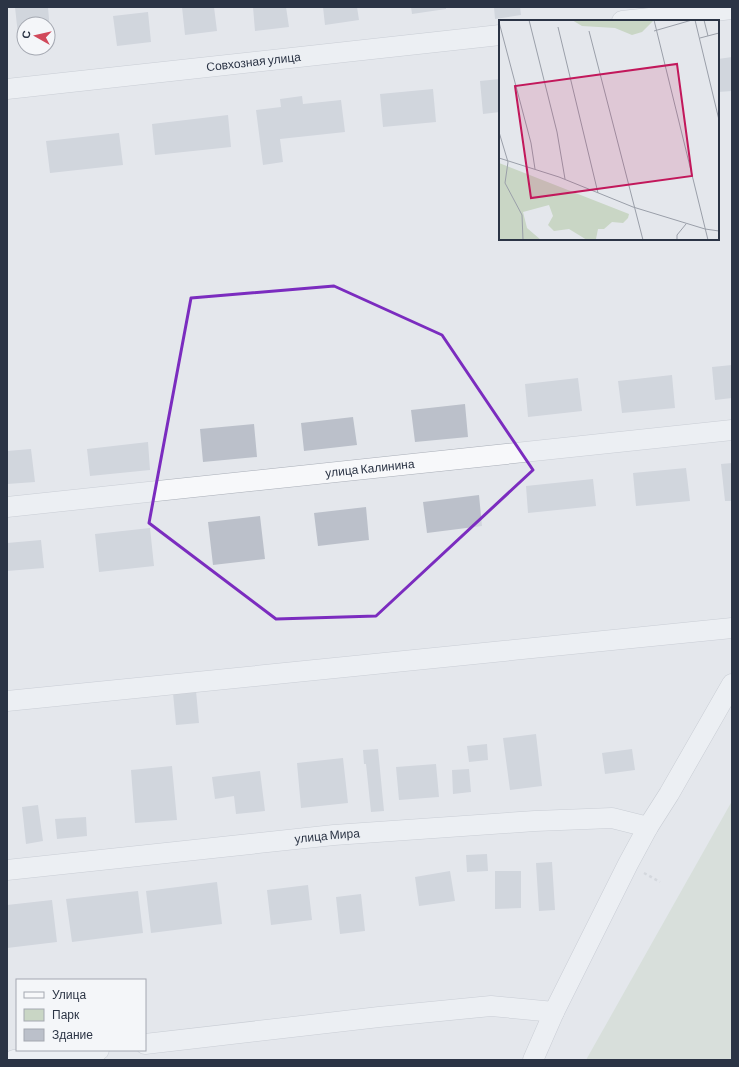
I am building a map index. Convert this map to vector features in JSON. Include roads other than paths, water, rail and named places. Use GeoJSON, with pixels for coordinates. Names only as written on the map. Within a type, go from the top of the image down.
{"type":"FeatureCollection","features":[{"type":"Feature","properties":{"kind":"street"},"geometry":{"type":"LineString","coordinates":[[631,20],[732,9]]}},
{"type":"Feature","properties":{"kind":"street","name":"Совхозная улица"},"geometry":{"type":"LineString","coordinates":[[7,89],[499,34]]}},
{"type":"Feature","properties":{"kind":"street","name":"улица Калинина"},"geometry":{"type":"LineString","coordinates":[[7,508],[732,430]]}},
{"type":"Feature","properties":{"kind":"street"},"geometry":{"type":"LineString","coordinates":[[7,701],[732,628]]}},
{"type":"Feature","properties":{"kind":"street"},"geometry":{"type":"LineString","coordinates":[[534,1060],[554,1012],[648,827],[669,794],[732,684]]}},
{"type":"Feature","properties":{"kind":"street","name":"улица Мира"},"geometry":{"type":"LineString","coordinates":[[7,870],[334,835],[527,822],[612,818],[648,827]]}},
{"type":"Feature","properties":{"kind":"street"},"geometry":{"type":"LineString","coordinates":[[146,1044],[379,1017],[492,1006],[554,1012]]}},
{"type":"Feature","properties":{"kind":"street"},"geometry":{"type":"LineString","coordinates":[[14,1060],[90,1051]]}}]}
